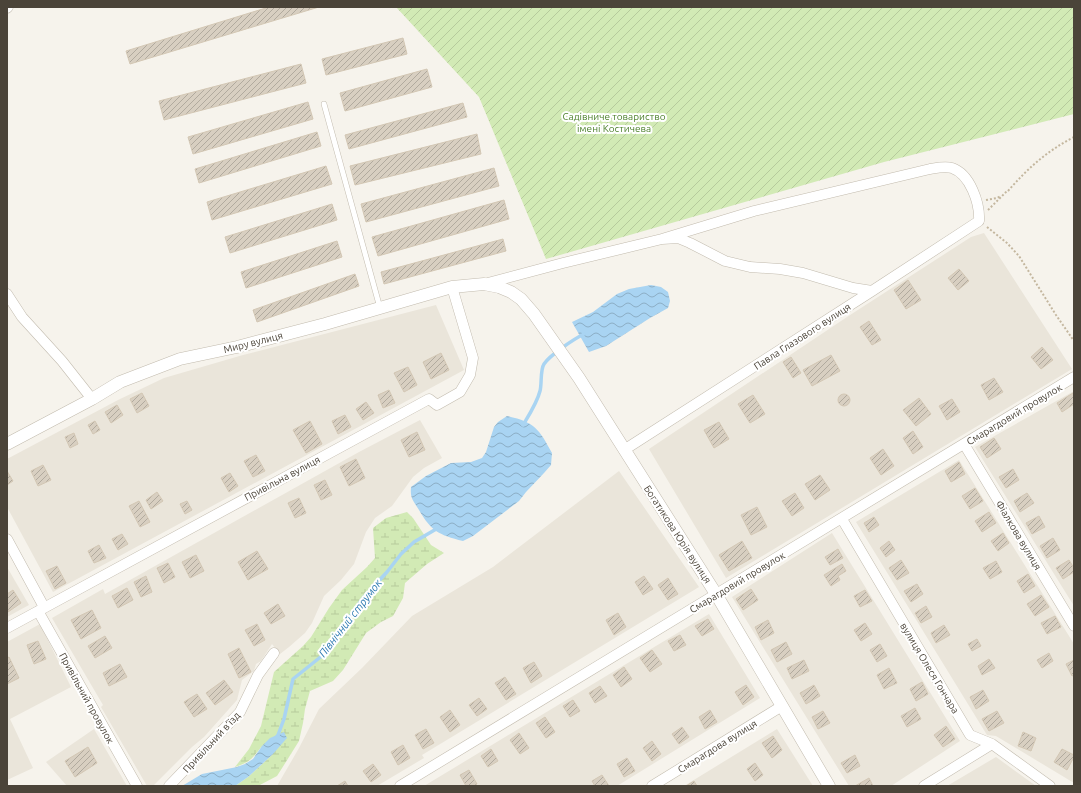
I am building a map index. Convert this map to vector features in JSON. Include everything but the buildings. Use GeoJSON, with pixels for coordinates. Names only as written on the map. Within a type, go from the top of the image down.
{"type":"FeatureCollection","features":[{"type":"Feature","properties":{"kind":"street"},"geometry":{"type":"LineString","coordinates":[[484,284],[662,239],[754,211],[930,169],[950,168],[959,171],[967,179],[975,195],[979,221]]}},
{"type":"Feature","properties":{"kind":"street","name":"Павла Глазового вулиця"},"geometry":{"type":"LineString","coordinates":[[624,450],[979,221]]}},
{"type":"Feature","properties":{"kind":"street"},"geometry":{"type":"LineString","coordinates":[[662,239],[678,238],[725,260],[750,267],[780,269],[804,273],[840,284],[872,291]]}},
{"type":"Feature","properties":{"kind":"street","name":"Миру вулиця"},"geometry":{"type":"LineString","coordinates":[[7,444],[92,399],[120,382],[180,359],[237,347],[380,309],[452,287],[484,284],[499,286],[511,292]]}},
{"type":"Feature","properties":{"kind":"street","name":"Привільна вулиця"},"geometry":{"type":"LineString","coordinates":[[7,628],[429,399],[437,405],[460,392],[470,375],[472,358],[452,287]]}},
{"type":"Feature","properties":{"kind":"street","name":"Богатикова Юрія вулиця"},"geometry":{"type":"LineString","coordinates":[[511,292],[521,299],[534,314],[579,378],[716,594],[829,786]]}},
{"type":"Feature","properties":{"kind":"street"},"geometry":{"type":"LineString","coordinates":[[7,294],[22,317],[62,361],[92,399]]}},
{"type":"Feature","properties":{"kind":"street","name":"Смарагдовий провулок"},"geometry":{"type":"LineString","coordinates":[[400,786],[1074,378]]}},
{"type":"Feature","properties":{"kind":"street","name":"Фіалкова вулиця"},"geometry":{"type":"LineString","coordinates":[[964,444],[1074,626]]}},
{"type":"Feature","properties":{"kind":"street","name":"вулиця Олеся Гончара"},"geometry":{"type":"LineString","coordinates":[[842,519],[970,735],[992,744],[1050,786]]}},
{"type":"Feature","properties":{"kind":"street","name":"Привільний провулок"},"geometry":{"type":"LineString","coordinates":[[7,539],[41,609],[137,786]]}},
{"type":"Feature","properties":{"kind":"street","name":"Привільний в’їзд"},"geometry":{"type":"LineString","coordinates":[[169,786],[240,712],[258,675],[274,653]]}},
{"type":"Feature","properties":{"kind":"street","name":"Смарагдова вулиця"},"geometry":{"type":"LineString","coordinates":[[652,786],[782,706]]}},
{"type":"Feature","properties":{"kind":"street"},"geometry":{"type":"LineString","coordinates":[[924,786],[992,744]]}},
{"type":"Feature","properties":{"kind":"lane"},"geometry":{"type":"LineString","coordinates":[[324,104],[380,309]]}},
{"type":"Feature","properties":{"kind":"path"},"geometry":{"type":"LineString","coordinates":[[1074,136],[1038,160],[1024,172],[989,208],[979,221],[1007,243],[1019,256],[1074,341]]}},
{"type":"Feature","properties":{"kind":"path"},"geometry":{"type":"LineString","coordinates":[[975,195],[982,200],[990,200],[997,198],[1007,191]]}},
{"type":"Feature","properties":{"kind":"shaded area"},"geometry":{"type":"Polygon","coordinates":[[[984,233],[1072,369],[726,578],[649,449],[847,317],[971,237],[984,233]]]}},
{"type":"Feature","properties":{"kind":"shaded area"},"geometry":{"type":"Polygon","coordinates":[[[436,305],[464,370],[53,592],[7,507],[7,459],[118,400],[164,378],[243,355],[436,305]]]}},
{"type":"Feature","properties":{"kind":"shaded area"},"geometry":{"type":"Polygon","coordinates":[[[1074,391],[1074,606],[975,447],[1074,391]]]}},
{"type":"Feature","properties":{"kind":"shaded area"},"geometry":{"type":"Polygon","coordinates":[[[420,420],[442,458],[424,468],[413,477],[392,506],[375,518],[366,532],[354,564],[341,580],[324,596],[312,623],[305,633],[280,654],[272,644],[261,661],[256,664],[254,671],[242,680],[237,700],[204,737],[153,786],[147,786],[101,707],[103,705],[52,618],[103,589],[105,594],[359,452],[420,420]]]}},
{"type":"Feature","properties":{"kind":"shaded area"},"geometry":{"type":"Polygon","coordinates":[[[959,460],[1074,644],[1074,783],[996,736],[987,735],[856,522],[959,460]]]}},
{"type":"Feature","properties":{"kind":"shaded area"},"geometry":{"type":"Polygon","coordinates":[[[619,471],[699,587],[422,755],[424,758],[377,786],[277,786],[319,709],[362,668],[412,616],[493,567],[619,471]]]}},
{"type":"Feature","properties":{"kind":"shaded area"},"geometry":{"type":"Polygon","coordinates":[[[832,533],[960,741],[891,786],[849,786],[732,597],[832,533]]]}},
{"type":"Feature","properties":{"kind":"shaded area"},"geometry":{"type":"Polygon","coordinates":[[[7,567],[29,605],[7,617],[7,567]]]}},
{"type":"Feature","properties":{"kind":"shaded area"},"geometry":{"type":"Polygon","coordinates":[[[709,614],[760,698],[617,786],[424,786],[709,614]]]}},
{"type":"Feature","properties":{"kind":"shaded area"},"geometry":{"type":"Polygon","coordinates":[[[40,624],[71,687],[10,719],[33,768],[7,780],[7,642],[40,624]]]}},
{"type":"Feature","properties":{"kind":"shaded area"},"geometry":{"type":"Polygon","coordinates":[[[94,729],[127,786],[67,786],[46,762],[94,729]]]}},
{"type":"Feature","properties":{"kind":"shaded area"},"geometry":{"type":"Polygon","coordinates":[[[777,729],[813,786],[684,786],[777,729]]]}},
{"type":"Feature","properties":{"kind":"shaded area"},"geometry":{"type":"Polygon","coordinates":[[[996,757],[1036,786],[947,786],[996,757]]]}},
{"type":"Feature","properties":{"kind":"green space","name":"Садівниче товариство імені Костичева"},"geometry":{"type":"Polygon","coordinates":[[[396,7],[1074,7],[1074,114],[884,162],[546,259],[479,97],[396,7]]]}},
{"type":"Feature","properties":{"kind":"green space"},"geometry":{"type":"Polygon","coordinates":[[[407,512],[413,518],[431,545],[444,553],[427,564],[405,583],[403,598],[393,616],[381,622],[366,633],[343,670],[333,681],[310,691],[299,741],[277,776],[258,786],[235,786],[248,777],[273,754],[262,746],[250,760],[235,767],[249,749],[261,726],[274,672],[311,637],[342,590],[375,558],[373,528],[386,518],[407,512]]]}},
{"type":"Feature","properties":{"kind":"water"},"geometry":{"type":"Polygon","coordinates":[[[651,285],[661,287],[668,292],[670,301],[668,308],[606,346],[589,352],[572,322],[593,312],[617,294],[629,289],[651,285]]]}},
{"type":"Feature","properties":{"kind":"water"},"geometry":{"type":"Polygon","coordinates":[[[507,416],[530,424],[539,432],[552,453],[551,465],[519,501],[473,536],[463,541],[448,537],[436,531],[423,517],[412,497],[411,487],[426,476],[451,463],[471,462],[482,458],[486,452],[494,427],[498,422],[507,416]]]}},
{"type":"Feature","properties":{"kind":"water"},"geometry":{"type":"Polygon","coordinates":[[[284,732],[287,738],[273,754],[248,777],[235,786],[182,786],[202,774],[245,764],[253,759],[270,738],[284,732]]]}},
{"type":"Feature","properties":{"kind":"waterway","name":"Північний струмок"},"geometry":{"type":"LineString","coordinates":[[523,425],[533,409],[539,395],[544,364],[557,352],[584,334]]}},
{"type":"Feature","properties":{"kind":"waterway","name":"Північний струмок"},"geometry":{"type":"LineString","coordinates":[[275,739],[284,719],[293,679],[323,655],[363,598],[401,554],[414,542],[438,528]]}}]}
